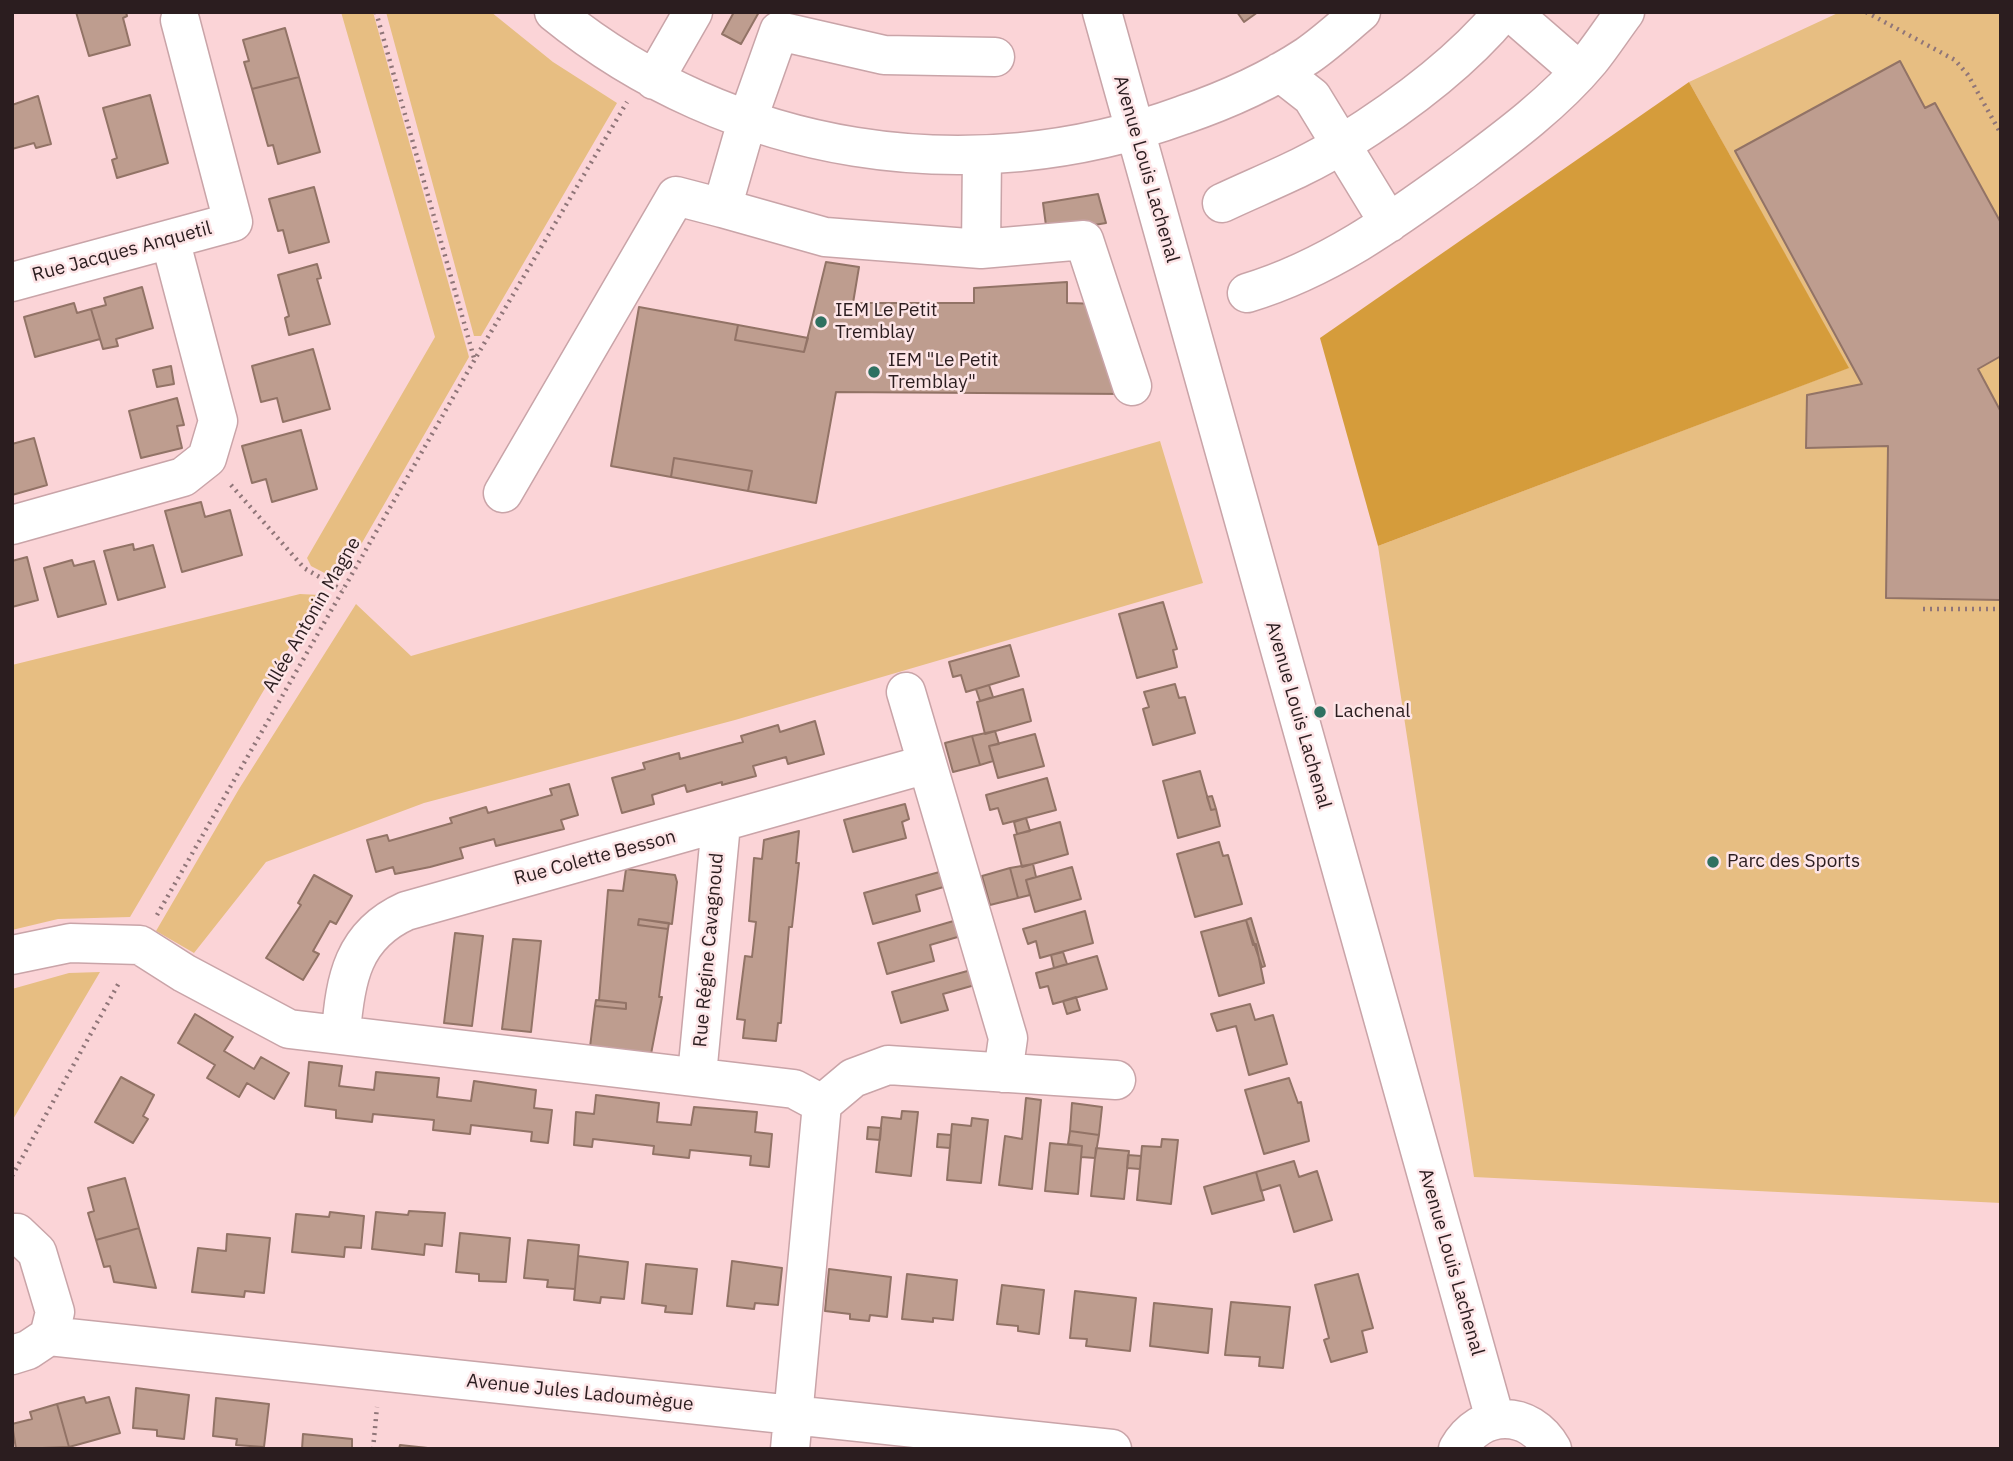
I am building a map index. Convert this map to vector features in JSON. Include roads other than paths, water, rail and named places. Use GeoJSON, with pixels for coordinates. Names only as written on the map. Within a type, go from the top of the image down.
{"type":"FeatureCollection","features":[{"type":"Feature","properties":{"kind":"street"},"geometry":{"type":"LineString","coordinates":[[554,12],[594,25],[654,80],[747,121],[842,146],[940,157],[1039,152],[1136,133],[1228,99],[1280,72],[1309,55],[1361,12]]}},
{"type":"Feature","properties":{"kind":"street"},"geometry":{"type":"LineString","coordinates":[[654,80],[693,12]]}},
{"type":"Feature","properties":{"kind":"street","name":"Avenue Louis Lachenal"},"geometry":{"type":"LineString","coordinates":[[1102,12],[1495,1419]]}},
{"type":"Feature","properties":{"kind":"street"},"geometry":{"type":"LineString","coordinates":[[1222,203],[1342,145],[1440,73],[1481,38],[1503,12]]}},
{"type":"Feature","properties":{"kind":"street"},"geometry":{"type":"LineString","coordinates":[[1511,12],[1579,71]]}},
{"type":"Feature","properties":{"kind":"street"},"geometry":{"type":"LineString","coordinates":[[1247,293],[1287,281],[1328,262],[1389,223],[1519,128],[1579,71],[1625,12]]}},
{"type":"Feature","properties":{"kind":"street","name":"Rue Jacques Anquetil"},"geometry":{"type":"LineString","coordinates":[[12,282],[233,222],[180,20]]}},
{"type":"Feature","properties":{"kind":"street"},"geometry":{"type":"LineString","coordinates":[[722,208],[747,121],[779,31],[884,55],[995,57]]}},
{"type":"Feature","properties":{"kind":"street"},"geometry":{"type":"LineString","coordinates":[[1280,72],[1308,90],[1389,223]]}},
{"type":"Feature","properties":{"kind":"street"},"geometry":{"type":"LineString","coordinates":[[981,249],[982,155]]}},
{"type":"Feature","properties":{"kind":"street"},"geometry":{"type":"LineString","coordinates":[[503,493],[676,196],[825,237],[981,249],[1084,240],[1132,386]]}},
{"type":"Feature","properties":{"kind":"street"},"geometry":{"type":"LineString","coordinates":[[12,525],[183,477],[207,458],[218,421],[170,239]]}},
{"type":"Feature","properties":{"kind":"street"},"geometry":{"type":"LineString","coordinates":[[906,692],[1008,1038],[1003,1073]]}},
{"type":"Feature","properties":{"kind":"street","name":"Rue Colette Besson"},"geometry":{"type":"LineString","coordinates":[[341,1033],[346,982],[362,946],[383,921],[406,911],[927,764]]}},
{"type":"Feature","properties":{"kind":"street","name":"Rue Régine Cavagnoud"},"geometry":{"type":"LineString","coordinates":[[697,1075],[720,824]]}},
{"type":"Feature","properties":{"kind":"street"},"geometry":{"type":"LineString","coordinates":[[12,955],[70,943],[141,945],[184,973],[289,1029],[794,1088],[821,1104]]}},
{"type":"Feature","properties":{"kind":"street"},"geometry":{"type":"LineString","coordinates":[[792,1432],[821,1104],[853,1078],[888,1065],[1116,1080]]}},
{"type":"Feature","properties":{"kind":"street"},"geometry":{"type":"LineString","coordinates":[[12,1233],[37,1252],[55,1312],[49,1336],[28,1350],[12,1355]]}},
{"type":"Feature","properties":{"kind":"street","name":"Avenue Jules Ladoumègue"},"geometry":{"type":"LineString","coordinates":[[49,1336],[792,1432],[1111,1449]]}},
{"type":"Feature","properties":{"kind":"street"},"geometry":{"type":"LineString","coordinates":[[1458,1449],[1465,1436],[1478,1425],[1495,1419],[1512,1418],[1528,1423],[1542,1434],[1552,1449]]}},
{"type":"Feature","properties":{"kind":"place","name":"IEM Le Petit Tremblay"},"geometry":{"type":"Point","coordinates":[821,322]}},
{"type":"Feature","properties":{"kind":"place","name":"IEM \"Le Petit Tremblay\""},"geometry":{"type":"Point","coordinates":[874,372]}},
{"type":"Feature","properties":{"kind":"place","name":"Lachenal"},"geometry":{"type":"Point","coordinates":[1320,712]}},
{"type":"Feature","properties":{"kind":"place","name":"Parc des Sports"},"geometry":{"type":"Point","coordinates":[1713,862]}}]}
